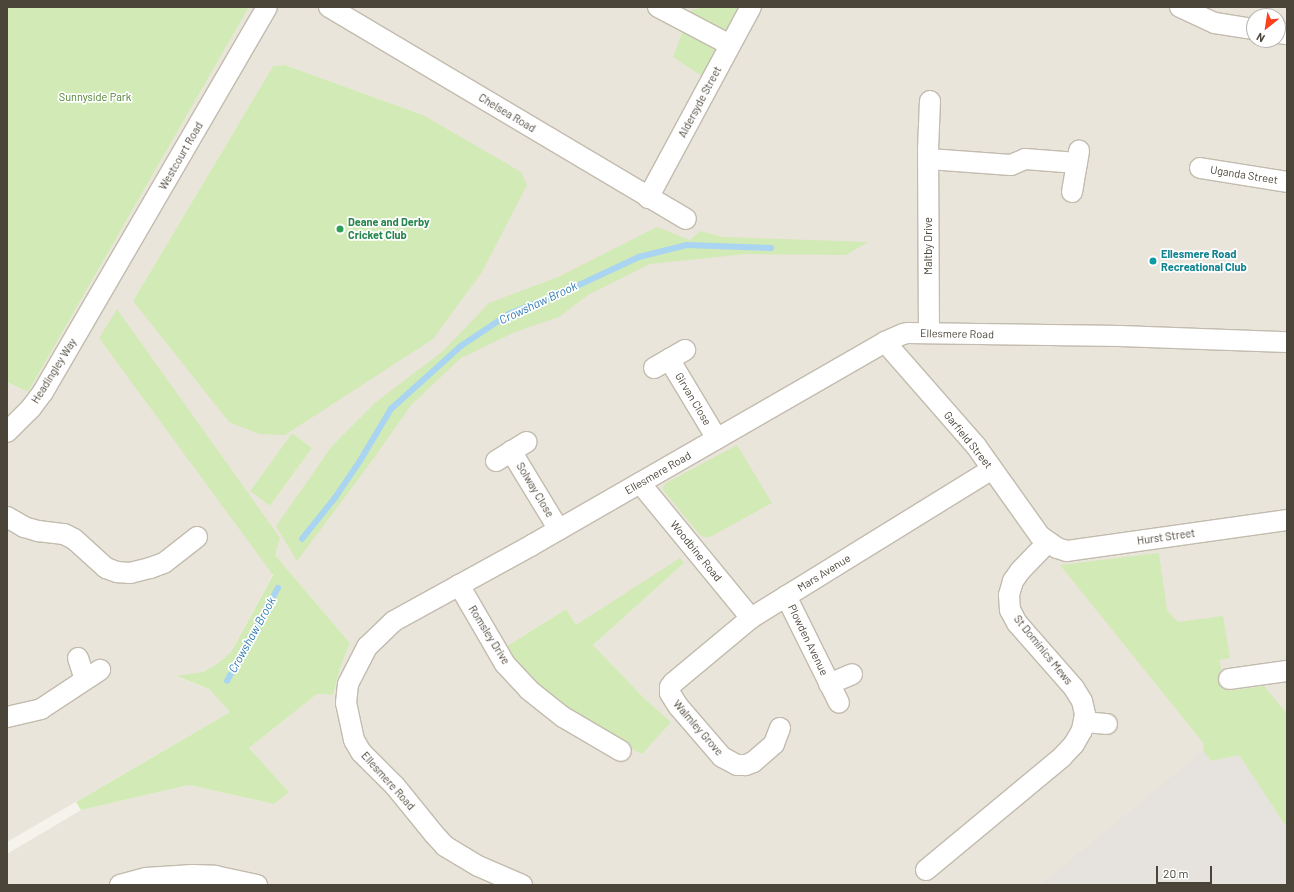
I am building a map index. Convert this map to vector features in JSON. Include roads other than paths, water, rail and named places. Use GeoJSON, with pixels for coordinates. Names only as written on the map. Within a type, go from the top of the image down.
{"type":"FeatureCollection","features":[{"type":"Feature","properties":{"kind":"street","name":"Westcourt Road"},"geometry":{"type":"LineString","coordinates":[[95,305],[267,7]]}},
{"type":"Feature","properties":{"kind":"street","name":"Chelsea Road"},"geometry":{"type":"LineString","coordinates":[[328,7],[648,198],[686,219]]}},
{"type":"Feature","properties":{"kind":"street"},"geometry":{"type":"LineString","coordinates":[[658,7],[730,45]]}},
{"type":"Feature","properties":{"kind":"street","name":"Aldersyde Street"},"geometry":{"type":"LineString","coordinates":[[648,198],[751,7]]}},
{"type":"Feature","properties":{"kind":"street"},"geometry":{"type":"LineString","coordinates":[[1180,7],[1215,23],[1246,28]]}},
{"type":"Feature","properties":{"kind":"street","name":"Maltby Drive"},"geometry":{"type":"LineString","coordinates":[[929,333],[930,101]]}},
{"type":"Feature","properties":{"kind":"street"},"geometry":{"type":"LineString","coordinates":[[929,159],[1011,165],[1025,159],[1078,157],[1072,192]]}},
{"type":"Feature","properties":{"kind":"street","name":"Uganda Street"},"geometry":{"type":"LineString","coordinates":[[1200,168],[1287,182]]}},
{"type":"Feature","properties":{"kind":"street","name":"Headingley Way"},"geometry":{"type":"LineString","coordinates":[[7,432],[31,408],[43,392],[95,305]]}},
{"type":"Feature","properties":{"kind":"street","name":"Ellesmere Road"},"geometry":{"type":"LineString","coordinates":[[522,885],[459,856],[442,842],[395,786],[361,752],[354,740],[346,703],[348,684],[367,647],[394,621],[559,530],[885,342],[908,333],[1120,336],[1287,342]]}},
{"type":"Feature","properties":{"kind":"street","name":"Garfield Street"},"geometry":{"type":"LineString","coordinates":[[885,342],[976,446],[1034,528],[1048,542]]}},
{"type":"Feature","properties":{"kind":"street","name":"Girvan Close"},"geometry":{"type":"LineString","coordinates":[[669,359],[717,439]]}},
{"type":"Feature","properties":{"kind":"street","name":"Solway Close"},"geometry":{"type":"LineString","coordinates":[[511,451],[559,530]]}},
{"type":"Feature","properties":{"kind":"street","name":"Mars Avenue"},"geometry":{"type":"LineString","coordinates":[[670,693],[673,683],[751,618],[992,470]]}},
{"type":"Feature","properties":{"kind":"street","name":"Woodbine Road"},"geometry":{"type":"LineString","coordinates":[[640,483],[751,618]]}},
{"type":"Feature","properties":{"kind":"street"},"geometry":{"type":"LineString","coordinates":[[7,517],[24,527],[69,537],[82,546],[97,562],[116,572],[130,573],[175,564],[197,537]]}},
{"type":"Feature","properties":{"kind":"street","name":"Hurst Street"},"geometry":{"type":"LineString","coordinates":[[1048,542],[1056,548],[1067,551],[1287,520]]}},
{"type":"Feature","properties":{"kind":"street","name":"St Dominics Mews"},"geometry":{"type":"LineString","coordinates":[[926,870],[946,841],[1062,757],[1074,744],[1082,730],[1084,722],[1082,701],[1074,688],[1017,623],[1010,610],[1009,595],[1013,581],[1020,571],[1048,542]]}},
{"type":"Feature","properties":{"kind":"street","name":"Romsley Drive"},"geometry":{"type":"LineString","coordinates":[[459,586],[505,664],[529,690],[563,717],[621,751]]}},
{"type":"Feature","properties":{"kind":"street","name":"Plowden Avenue"},"geometry":{"type":"LineString","coordinates":[[786,596],[839,703]]}},
{"type":"Feature","properties":{"kind":"street"},"geometry":{"type":"LineString","coordinates":[[7,717],[41,709],[92,675],[78,658]]}},
{"type":"Feature","properties":{"kind":"street","name":"Plowden Avenue"},"geometry":{"type":"LineString","coordinates":[[829,684],[852,674]]}},
{"type":"Feature","properties":{"kind":"street"},"geometry":{"type":"LineString","coordinates":[[1229,679],[1284,675]]}},
{"type":"Feature","properties":{"kind":"street","name":"Walmley Grove"},"geometry":{"type":"LineString","coordinates":[[670,693],[678,706],[722,757],[737,765],[746,766],[774,744],[780,728]]}},
{"type":"Feature","properties":{"kind":"street"},"geometry":{"type":"LineString","coordinates":[[1084,722],[1107,724]]}},
{"type":"Feature","properties":{"kind":"street"},"geometry":{"type":"LineString","coordinates":[[120,885],[146,878],[192,875],[214,876],[257,885]]}},
{"type":"Feature","properties":{"kind":"waterway","name":"Crowshaw Brook"},"geometry":{"type":"LineString","coordinates":[[302,539],[335,498],[360,461],[391,409],[461,346],[509,314],[564,292],[639,257],[687,245],[771,248]]}},
{"type":"Feature","properties":{"kind":"waterway","name":"Crowshaw Brook"},"geometry":{"type":"LineString","coordinates":[[227,681],[278,588]]}},
{"type":"Feature","properties":{"kind":"place","name":"Deane and Derby Cricket Club"},"geometry":{"type":"Point","coordinates":[340,229]}},
{"type":"Feature","properties":{"kind":"place","name":"Ellesmere Road Recreational Club"},"geometry":{"type":"Point","coordinates":[1153,261]}},
{"type":"Feature","properties":{"kind":"park label","name":"Sunnyside Park"},"geometry":{"type":"Point","coordinates":[95,97]}}]}
